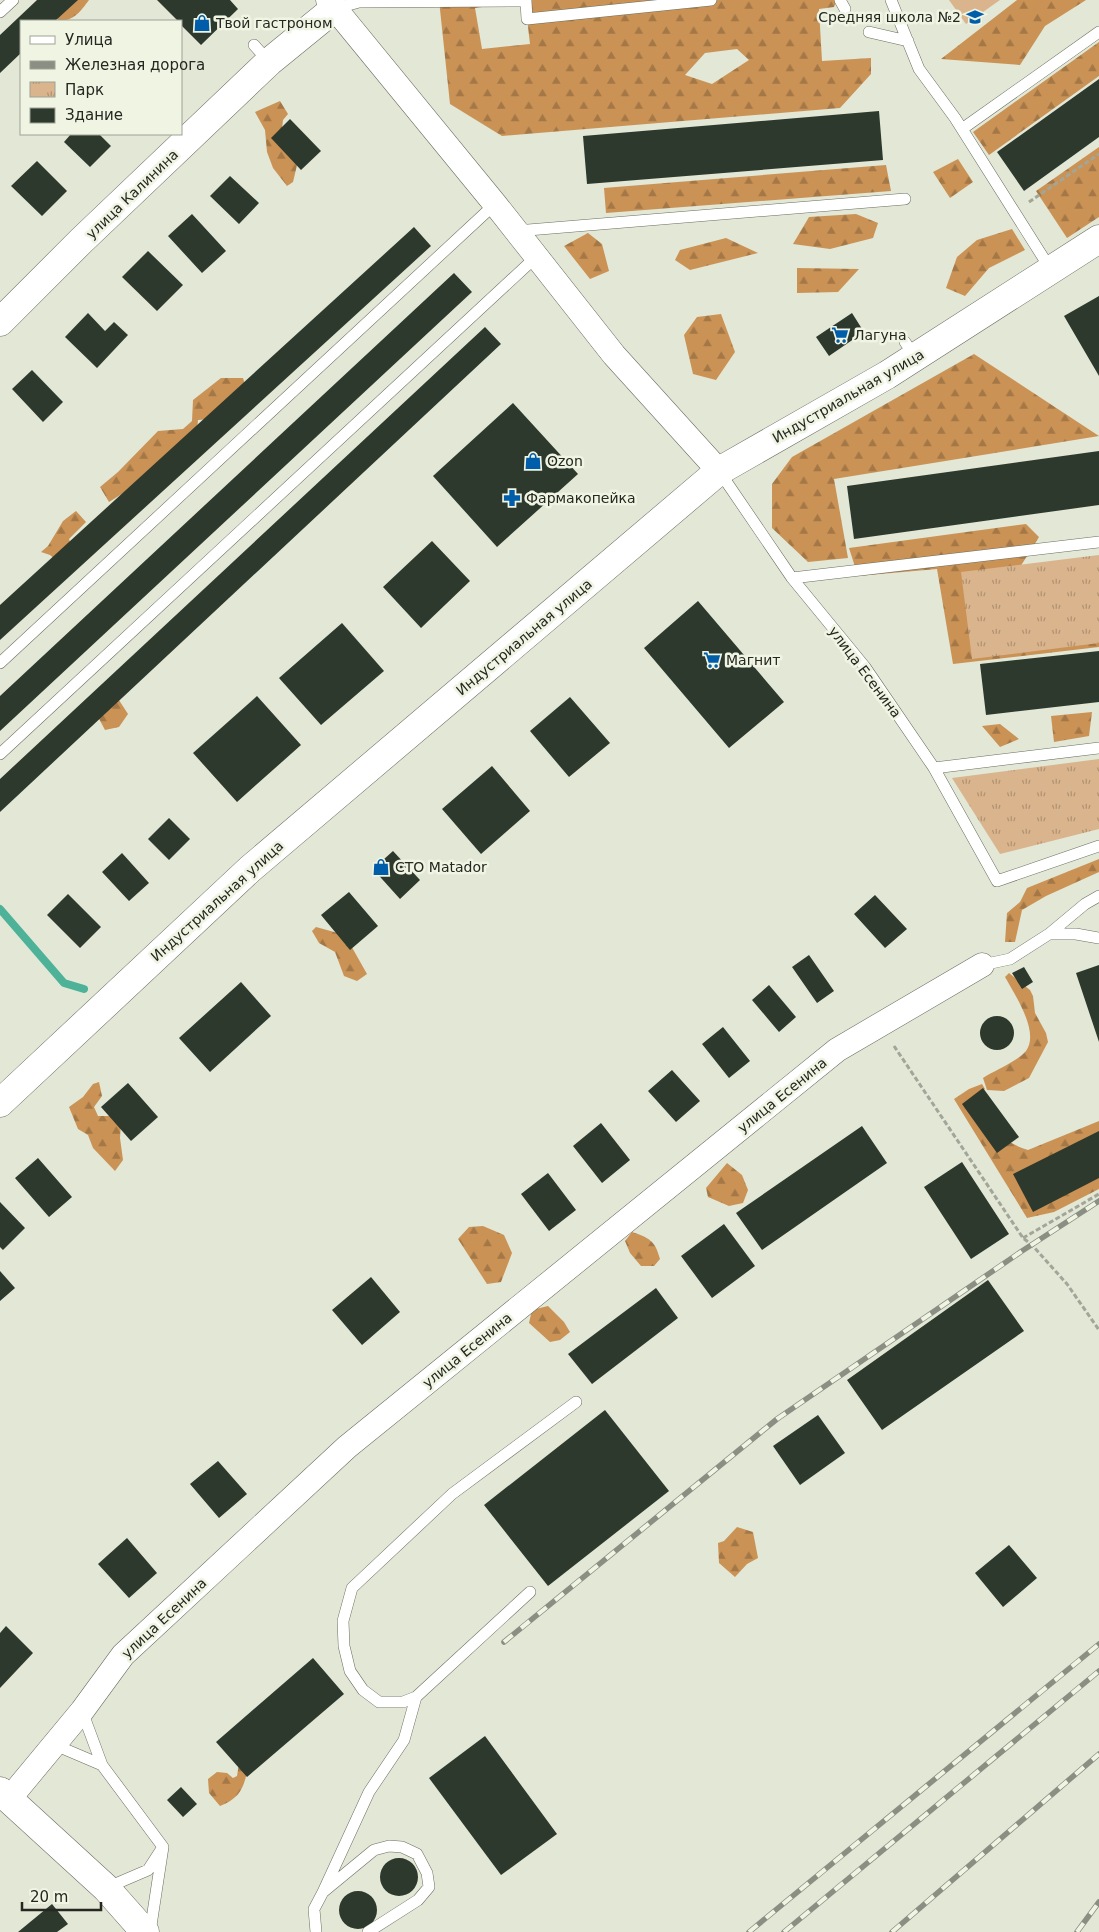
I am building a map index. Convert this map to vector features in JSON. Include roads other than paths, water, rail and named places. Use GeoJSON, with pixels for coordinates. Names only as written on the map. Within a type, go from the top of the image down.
{"type":"FeatureCollection","features":[{"type":"Feature","properties":{"kind":"street","name":"улица Калинина"},"geometry":{"type":"LineString","coordinates":[[0,322],[81,242],[262,54],[331,5]]}},
{"type":"Feature","properties":{"kind":"street"},"geometry":{"type":"LineString","coordinates":[[331,5],[496,204],[614,355],[719,471]]}},
{"type":"Feature","properties":{"kind":"street","name":"Индустриальная улица"},"geometry":{"type":"LineString","coordinates":[[0,1103],[250,869],[719,471],[887,375],[910,350],[1051,270],[1099,239]]}},
{"type":"Feature","properties":{"kind":"street","name":"улица Есенина"},"geometry":{"type":"LineString","coordinates":[[4,1795],[55,1745],[124,1655],[347,1447],[837,1050],[982,966]]}},
{"type":"Feature","properties":{"kind":"street"},"geometry":{"type":"LineString","coordinates":[[4,1795],[106,1888],[145,1932]]}},
{"type":"Feature","properties":{"kind":"lane"},"geometry":{"type":"LineString","coordinates":[[0,12],[13,0]]}},
{"type":"Feature","properties":{"kind":"lane"},"geometry":{"type":"LineString","coordinates":[[331,5],[359,2],[526,1],[527,19],[711,0]]}},
{"type":"Feature","properties":{"kind":"lane"},"geometry":{"type":"LineString","coordinates":[[892,0],[919,69],[962,129],[1051,270]]}},
{"type":"Feature","properties":{"kind":"lane"},"geometry":{"type":"LineString","coordinates":[[870,32],[908,41]]}},
{"type":"Feature","properties":{"kind":"lane"},"geometry":{"type":"LineString","coordinates":[[962,129],[1099,32]]}},
{"type":"Feature","properties":{"kind":"lane"},"geometry":{"type":"LineString","coordinates":[[516,230],[905,199]]}},
{"type":"Feature","properties":{"kind":"lane"},"geometry":{"type":"LineString","coordinates":[[0,663],[496,204]]}},
{"type":"Feature","properties":{"kind":"lane"},"geometry":{"type":"LineString","coordinates":[[0,754],[537,256]]}},
{"type":"Feature","properties":{"kind":"lane","name":"улица Есенина"},"geometry":{"type":"LineString","coordinates":[[719,471],[792,578],[869,664],[934,768],[997,881],[1099,846]]}},
{"type":"Feature","properties":{"kind":"lane"},"geometry":{"type":"LineString","coordinates":[[792,578],[1099,542]]}},
{"type":"Feature","properties":{"kind":"lane"},"geometry":{"type":"LineString","coordinates":[[934,768],[1099,748]]}},
{"type":"Feature","properties":{"kind":"lane"},"geometry":{"type":"LineString","coordinates":[[982,966],[1010,959],[1049,934],[1099,896]]}},
{"type":"Feature","properties":{"kind":"lane"},"geometry":{"type":"LineString","coordinates":[[1049,934],[1076,934],[1099,938]]}},
{"type":"Feature","properties":{"kind":"lane"},"geometry":{"type":"LineString","coordinates":[[530,1592],[416,1697],[403,1702],[379,1702],[364,1690],[350,1671],[344,1646],[343,1621],[352,1588],[452,1494],[576,1402]]}},
{"type":"Feature","properties":{"kind":"lane"},"geometry":{"type":"LineString","coordinates":[[316,1932],[314,1909],[369,1792],[404,1740],[416,1697]]}},
{"type":"Feature","properties":{"kind":"lane"},"geometry":{"type":"LineString","coordinates":[[82,1712],[102,1764],[163,1847],[150,1932]]}},
{"type":"Feature","properties":{"kind":"lane"},"geometry":{"type":"LineString","coordinates":[[55,1745],[102,1764]]}},
{"type":"Feature","properties":{"kind":"lane"},"geometry":{"type":"LineString","coordinates":[[323,1892],[374,1850],[396,1846],[417,1854],[427,1873],[429,1887],[418,1900],[368,1932]]}},
{"type":"Feature","properties":{"kind":"lane"},"geometry":{"type":"LineString","coordinates":[[106,1888],[148,1870],[163,1847]]}},
{"type":"Feature","properties":{"kind":"waterway"},"geometry":{"type":"LineString","coordinates":[[0,909],[64,983],[84,989]]}},
{"type":"Feature","properties":{"kind":"railway"},"geometry":{"type":"LineString","coordinates":[[504,1642],[777,1419],[1022,1251],[1099,1201]]}},
{"type":"Feature","properties":{"kind":"railway"},"geometry":{"type":"LineString","coordinates":[[749,1932],[1099,1644]]}},
{"type":"Feature","properties":{"kind":"railway"},"geometry":{"type":"LineString","coordinates":[[784,1932],[1099,1671]]}},
{"type":"Feature","properties":{"kind":"railway"},"geometry":{"type":"LineString","coordinates":[[892,1932],[1099,1754]]}},
{"type":"Feature","properties":{"kind":"railway"},"geometry":{"type":"LineString","coordinates":[[1077,1932],[1099,1902]]}},
{"type":"Feature","properties":{"kind":"place","name":"Средняя школа №2"},"geometry":{"type":"Point","coordinates":[975,17]}},
{"type":"Feature","properties":{"kind":"place","name":"Твой гастроном"},"geometry":{"type":"Point","coordinates":[202,23]}},
{"type":"Feature","properties":{"kind":"place","name":"Лагуна"},"geometry":{"type":"Point","coordinates":[840,335]}},
{"type":"Feature","properties":{"kind":"place","name":"Ozon"},"geometry":{"type":"Point","coordinates":[533,461]}},
{"type":"Feature","properties":{"kind":"place","name":"Фармакопейка"},"geometry":{"type":"Point","coordinates":[512,498]}},
{"type":"Feature","properties":{"kind":"place","name":"Магнит"},"geometry":{"type":"Point","coordinates":[712,660]}},
{"type":"Feature","properties":{"kind":"place","name":"СТО Matador"},"geometry":{"type":"Point","coordinates":[381,867]}}]}
